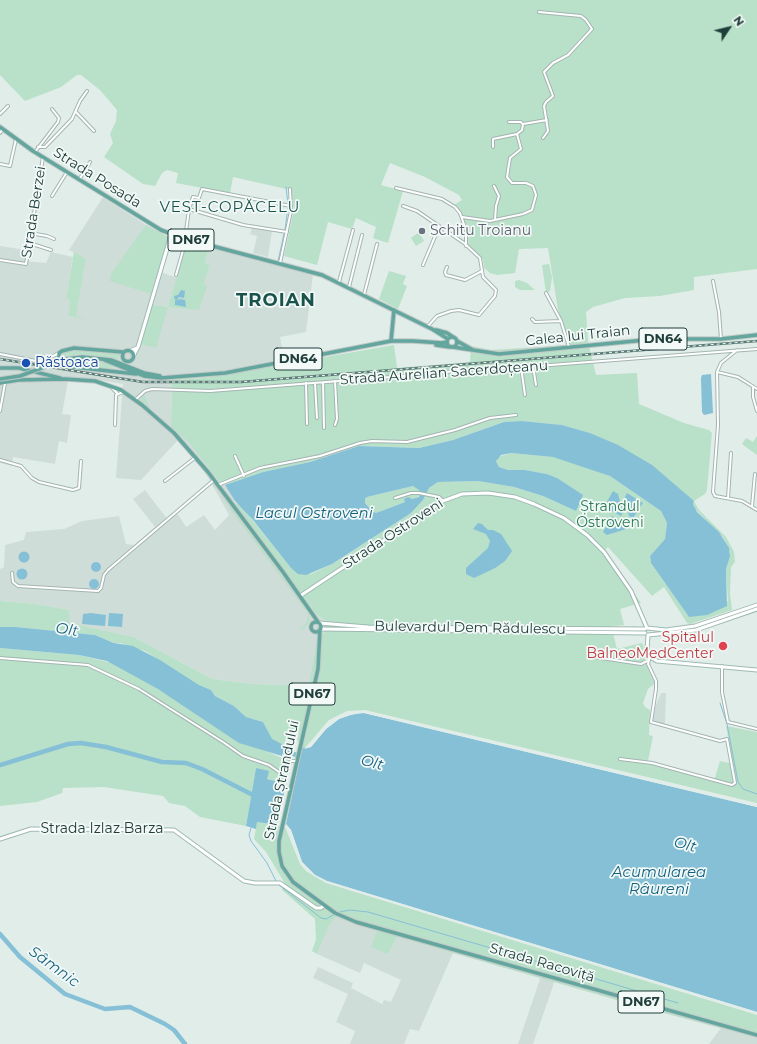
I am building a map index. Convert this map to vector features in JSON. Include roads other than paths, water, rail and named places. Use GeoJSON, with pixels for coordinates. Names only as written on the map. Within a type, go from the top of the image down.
{"type":"FeatureCollection","features":[{"type":"Feature","properties":{"kind":"main road","name":"DN67"},"geometry":{"type":"LineString","coordinates":[[1,128],[34,152]]}},
{"type":"Feature","properties":{"kind":"main road","name":"Strada Posada"},"geometry":{"type":"LineString","coordinates":[[34,152],[152,225],[171,235],[317,273],[339,282],[430,328],[448,340]]}},
{"type":"Feature","properties":{"kind":"main road"},"geometry":{"type":"LineString","coordinates":[[122,357],[126,361],[132,358],[138,347],[171,235]]}},
{"type":"Feature","properties":{"kind":"main road"},"geometry":{"type":"LineString","coordinates":[[391,341],[394,310]]}},
{"type":"Feature","properties":{"kind":"main road","name":"Strada Posada"},"geometry":{"type":"LineString","coordinates":[[430,328],[447,333],[457,341]]}},
{"type":"Feature","properties":{"kind":"main road","name":"Calea lui Traian"},"geometry":{"type":"LineString","coordinates":[[116,363],[140,374],[154,378],[203,376],[391,341],[413,340],[499,354],[656,339],[721,339],[757,335]]}},
{"type":"Feature","properties":{"kind":"main road"},"geometry":{"type":"LineString","coordinates":[[452,337],[448,340],[452,347],[457,344],[457,341]]}},
{"type":"Feature","properties":{"kind":"main road","name":"Calea lui Traian"},"geometry":{"type":"LineString","coordinates":[[431,343],[442,344],[448,340]]}},
{"type":"Feature","properties":{"kind":"main road","name":"Calea lui Traian"},"geometry":{"type":"LineString","coordinates":[[457,341],[474,350]]}},
{"type":"Feature","properties":{"kind":"main road"},"geometry":{"type":"LineString","coordinates":[[138,347],[130,351],[123,352],[78,348],[59,353],[60,362],[64,366],[140,374]]}},
{"type":"Feature","properties":{"kind":"main road"},"geometry":{"type":"LineString","coordinates":[[130,351],[136,370]]}},
{"type":"Feature","properties":{"kind":"main road"},"geometry":{"type":"LineString","coordinates":[[115,371],[116,363],[122,357],[123,352]]}},
{"type":"Feature","properties":{"kind":"main road","name":"Calea lui Traian"},"geometry":{"type":"LineString","coordinates":[[0,379],[20,376],[66,359],[82,357],[102,359],[150,374],[169,377]]}},
{"type":"Feature","properties":{"kind":"main road","name":"DN67"},"geometry":{"type":"LineString","coordinates":[[0,368],[19,368],[65,379]]}},
{"type":"Feature","properties":{"kind":"main road"},"geometry":{"type":"LineString","coordinates":[[33,380],[37,376],[36,372]]}},
{"type":"Feature","properties":{"kind":"main road","name":"Strada Ștrandului"},"geometry":{"type":"LineString","coordinates":[[0,383],[65,379],[95,381],[109,385],[135,400],[164,424],[196,457],[319,623],[318,669],[282,827],[279,852],[284,870],[297,886],[324,905]]}},
{"type":"Feature","properties":{"kind":"main road","name":"Strada Ostroveni"},"geometry":{"type":"LineString","coordinates":[[300,596],[443,501],[467,494],[492,493],[522,499],[564,518],[587,535],[604,552],[631,591],[647,631],[646,645],[650,656]]}},
{"type":"Feature","properties":{"kind":"main road","name":"Bulevardul Dem Rădulescu"},"geometry":{"type":"LineString","coordinates":[[319,623],[325,625],[647,631],[695,626],[757,605]]}},
{"type":"Feature","properties":{"kind":"main road","name":"Bulevardul Dem Rădulescu"},"geometry":{"type":"LineString","coordinates":[[320,629],[696,630],[757,610]]}},
{"type":"Feature","properties":{"kind":"main road","name":"Strada Ștrandului"},"geometry":{"type":"LineString","coordinates":[[310,611],[311,628],[319,638]]}},
{"type":"Feature","properties":{"kind":"main road"},"geometry":{"type":"LineString","coordinates":[[314,618],[325,625]]}},
{"type":"Feature","properties":{"kind":"main road"},"geometry":{"type":"LineString","coordinates":[[311,625],[314,622],[319,623]]}},
{"type":"Feature","properties":{"kind":"main road"},"geometry":{"type":"LineString","coordinates":[[314,631],[320,629]]}},
{"type":"Feature","properties":{"kind":"main road"},"geometry":{"type":"LineString","coordinates":[[319,638],[326,629]]}},
{"type":"Feature","properties":{"kind":"main road"},"geometry":{"type":"LineString","coordinates":[[650,656],[659,661],[757,670]]}},
{"type":"Feature","properties":{"kind":"main road","name":"Strada Izlaz Barza"},"geometry":{"type":"LineString","coordinates":[[0,839],[31,829],[174,830],[244,881],[255,883],[280,883],[316,908],[321,908],[324,905]]}},
{"type":"Feature","properties":{"kind":"main road","name":"Strada Racoviță"},"geometry":{"type":"LineString","coordinates":[[324,905],[343,917],[363,924],[757,1035]]}},
{"type":"Feature","properties":{"kind":"street"},"geometry":{"type":"LineString","coordinates":[[539,12],[576,15],[586,20],[592,29],[568,55],[553,63],[544,72],[552,96],[544,106],[548,131],[543,138]]}},
{"type":"Feature","properties":{"kind":"street"},"geometry":{"type":"LineString","coordinates":[[38,147],[45,147],[68,124],[76,112],[80,101],[87,92]]}},
{"type":"Feature","properties":{"kind":"street"},"geometry":{"type":"LineString","coordinates":[[0,114],[8,106]]}},
{"type":"Feature","properties":{"kind":"street"},"geometry":{"type":"LineString","coordinates":[[34,152],[59,120],[52,109]]}},
{"type":"Feature","properties":{"kind":"street"},"geometry":{"type":"LineString","coordinates":[[76,112],[94,131]]}},
{"type":"Feature","properties":{"kind":"street"},"geometry":{"type":"LineString","coordinates":[[509,122],[520,122],[523,124],[547,120]]}},
{"type":"Feature","properties":{"kind":"street"},"geometry":{"type":"LineString","coordinates":[[493,147],[493,139],[517,134],[522,130],[523,124]]}},
{"type":"Feature","properties":{"kind":"street"},"geometry":{"type":"LineString","coordinates":[[0,133],[1,128]]}},
{"type":"Feature","properties":{"kind":"street"},"geometry":{"type":"LineString","coordinates":[[462,217],[484,221],[495,220],[527,213],[532,210],[536,195],[533,186],[526,183],[512,183],[507,177],[510,158],[522,149],[517,134]]}},
{"type":"Feature","properties":{"kind":"street"},"geometry":{"type":"LineString","coordinates":[[0,164],[10,166],[16,139]]}},
{"type":"Feature","properties":{"kind":"street","name":"Strada Berzei"},"geometry":{"type":"LineString","coordinates":[[0,260],[26,264],[28,243],[43,157]]}},
{"type":"Feature","properties":{"kind":"street"},"geometry":{"type":"LineString","coordinates":[[79,180],[90,162]]}},
{"type":"Feature","properties":{"kind":"street"},"geometry":{"type":"LineString","coordinates":[[52,196],[67,172]]}},
{"type":"Feature","properties":{"kind":"street"},"geometry":{"type":"LineString","coordinates":[[494,186],[500,196],[496,206],[495,220]]}},
{"type":"Feature","properties":{"kind":"street"},"geometry":{"type":"LineString","coordinates":[[396,188],[442,198],[455,207],[462,217],[467,233],[466,246]]}},
{"type":"Feature","properties":{"kind":"street"},"geometry":{"type":"LineString","coordinates":[[176,275],[186,239],[189,209],[193,198],[199,198],[202,189],[291,206]]}},
{"type":"Feature","properties":{"kind":"street"},"geometry":{"type":"LineString","coordinates":[[280,264],[291,206],[290,189]]}},
{"type":"Feature","properties":{"kind":"street"},"geometry":{"type":"LineString","coordinates":[[403,206],[417,211],[466,246],[482,260],[482,271],[485,280],[494,287],[496,292],[479,315],[459,310],[451,310],[437,316],[430,328]]}},
{"type":"Feature","properties":{"kind":"street"},"geometry":{"type":"LineString","coordinates":[[189,209],[243,225],[287,232]]}},
{"type":"Feature","properties":{"kind":"street"},"geometry":{"type":"LineString","coordinates":[[423,265],[439,227]]}},
{"type":"Feature","properties":{"kind":"street"},"geometry":{"type":"LineString","coordinates":[[339,282],[353,230]]}},
{"type":"Feature","properties":{"kind":"street"},"geometry":{"type":"LineString","coordinates":[[30,233],[47,236],[54,239]]}},
{"type":"Feature","properties":{"kind":"street"},"geometry":{"type":"LineString","coordinates":[[348,287],[362,235]]}},
{"type":"Feature","properties":{"kind":"street"},"geometry":{"type":"LineString","coordinates":[[28,243],[51,250]]}},
{"type":"Feature","properties":{"kind":"street"},"geometry":{"type":"LineString","coordinates":[[364,295],[377,244]]}},
{"type":"Feature","properties":{"kind":"street"},"geometry":{"type":"LineString","coordinates":[[447,267],[445,274],[463,280],[468,279],[482,271]]}},
{"type":"Feature","properties":{"kind":"street"},"geometry":{"type":"LineString","coordinates":[[713,281],[719,312],[721,339]]}},
{"type":"Feature","properties":{"kind":"street"},"geometry":{"type":"LineString","coordinates":[[546,293],[561,321],[569,347]]}},
{"type":"Feature","properties":{"kind":"street"},"geometry":{"type":"LineString","coordinates":[[532,319],[537,322],[561,321]]}},
{"type":"Feature","properties":{"kind":"street","name":"Strada Aurelian Sacerdoțeanu"},"geometry":{"type":"LineString","coordinates":[[135,400],[145,391],[152,389],[202,392],[475,369],[757,349]]}},
{"type":"Feature","properties":{"kind":"street"},"geometry":{"type":"LineString","coordinates":[[737,350],[721,363],[717,372],[718,425],[713,492],[715,496],[728,498],[757,510]]}},
{"type":"Feature","properties":{"kind":"street"},"geometry":{"type":"LineString","coordinates":[[36,361],[46,359],[59,353]]}},
{"type":"Feature","properties":{"kind":"street"},"geometry":{"type":"LineString","coordinates":[[0,354],[64,366]]}},
{"type":"Feature","properties":{"kind":"street"},"geometry":{"type":"LineString","coordinates":[[521,366],[525,395]]}},
{"type":"Feature","properties":{"kind":"street"},"geometry":{"type":"LineString","coordinates":[[533,366],[536,385]]}},
{"type":"Feature","properties":{"kind":"street"},"geometry":{"type":"LineString","coordinates":[[717,372],[738,377],[757,389]]}},
{"type":"Feature","properties":{"kind":"street"},"geometry":{"type":"LineString","coordinates":[[335,381],[337,419],[335,425]]}},
{"type":"Feature","properties":{"kind":"street"},"geometry":{"type":"LineString","coordinates":[[0,411],[5,382]]}},
{"type":"Feature","properties":{"kind":"street"},"geometry":{"type":"LineString","coordinates":[[323,382],[324,428]]}},
{"type":"Feature","properties":{"kind":"street"},"geometry":{"type":"LineString","coordinates":[[315,383],[317,418]]}},
{"type":"Feature","properties":{"kind":"street"},"geometry":{"type":"LineString","coordinates":[[306,384],[307,424]]}},
{"type":"Feature","properties":{"kind":"street"},"geometry":{"type":"LineString","coordinates":[[109,385],[117,393],[115,425]]}},
{"type":"Feature","properties":{"kind":"street"},"geometry":{"type":"LineString","coordinates":[[753,386],[753,397],[757,411]]}},
{"type":"Feature","properties":{"kind":"street"},"geometry":{"type":"LineString","coordinates":[[117,393],[123,392]]}},
{"type":"Feature","properties":{"kind":"street"},"geometry":{"type":"LineString","coordinates":[[218,485],[244,476],[260,468],[336,451],[355,444],[372,441],[407,442],[455,430],[490,418],[516,415]]}},
{"type":"Feature","properties":{"kind":"street"},"geometry":{"type":"LineString","coordinates":[[728,498],[731,453]]}},
{"type":"Feature","properties":{"kind":"street"},"geometry":{"type":"LineString","coordinates":[[235,456],[244,476]]}},
{"type":"Feature","properties":{"kind":"street"},"geometry":{"type":"LineString","coordinates":[[165,481],[196,457]]}},
{"type":"Feature","properties":{"kind":"street"},"geometry":{"type":"LineString","coordinates":[[0,460],[20,466],[32,478],[39,482],[73,490],[79,488],[81,461]]}},
{"type":"Feature","properties":{"kind":"street"},"geometry":{"type":"LineString","coordinates":[[752,507],[755,474]]}},
{"type":"Feature","properties":{"kind":"street"},"geometry":{"type":"LineString","coordinates":[[12,573],[13,582],[18,586],[98,591],[101,588],[104,575],[108,570],[214,480]]}},
{"type":"Feature","properties":{"kind":"street"},"geometry":{"type":"LineString","coordinates":[[395,498],[411,493],[439,497],[443,501]]}},
{"type":"Feature","properties":{"kind":"street"},"geometry":{"type":"LineString","coordinates":[[588,656],[643,664],[647,662],[650,656]]}},
{"type":"Feature","properties":{"kind":"street"},"geometry":{"type":"LineString","coordinates":[[620,759],[652,763],[732,785],[735,783],[727,739],[720,741],[651,722],[656,681],[648,664],[650,656]]}},
{"type":"Feature","properties":{"kind":"street"},"geometry":{"type":"LineString","coordinates":[[0,658],[88,665],[139,689],[223,742],[242,756],[269,765],[279,772],[283,771],[292,761],[297,761]]}},
{"type":"Feature","properties":{"kind":"street"},"geometry":{"type":"LineString","coordinates":[[722,666],[722,692],[728,722],[757,730]]}},
{"type":"Feature","properties":{"kind":"water"},"geometry":{"type":"Polygon","coordinates":[[[181,290],[185,291],[184,298],[179,297],[175,300],[174,296],[178,295],[181,290]]]}},
{"type":"Feature","properties":{"kind":"water"},"geometry":{"type":"Polygon","coordinates":[[[180,299],[185,300],[186,307],[175,305],[175,301],[180,299]]]}},
{"type":"Feature","properties":{"kind":"water"},"geometry":{"type":"Polygon","coordinates":[[[711,374],[713,413],[704,415],[702,412],[701,378],[702,375],[711,374]]]}},
{"type":"Feature","properties":{"kind":"water","name":"Lacul Ostroveni"},"geometry":{"type":"Polygon","coordinates":[[[522,421],[562,425],[590,433],[618,445],[652,465],[694,501],[693,504],[697,512],[719,532],[729,548],[730,556],[726,569],[727,606],[707,615],[689,617],[651,563],[650,556],[665,539],[667,523],[661,511],[610,476],[553,457],[511,453],[501,455],[496,461],[499,467],[508,470],[525,470],[547,474],[557,478],[583,495],[576,511],[543,496],[514,487],[478,481],[438,482],[429,488],[423,500],[411,513],[332,564],[306,575],[298,574],[291,568],[253,520],[235,501],[225,485],[263,472],[310,462],[359,446],[419,448],[453,440],[504,422],[522,421]],[[413,486],[367,497],[365,499],[365,503],[376,513],[405,502],[404,499],[408,497],[412,499],[419,497],[419,490],[413,486]]]}},
{"type":"Feature","properties":{"kind":"water"},"geometry":{"type":"Polygon","coordinates":[[[613,491],[618,494],[623,512],[621,516],[604,507],[613,491]]]}},
{"type":"Feature","properties":{"kind":"water"},"geometry":{"type":"Polygon","coordinates":[[[627,493],[643,503],[633,518],[629,516],[625,497],[627,493]]]}},
{"type":"Feature","properties":{"kind":"water"},"geometry":{"type":"Polygon","coordinates":[[[612,516],[628,525],[626,529],[607,535],[603,532],[612,516]]]}},
{"type":"Feature","properties":{"kind":"water"},"geometry":{"type":"Polygon","coordinates":[[[478,523],[482,524],[488,530],[493,530],[501,534],[512,551],[505,561],[495,568],[474,578],[466,574],[466,568],[488,548],[490,541],[486,534],[473,529],[478,523]]]}},
{"type":"Feature","properties":{"kind":"water"},"geometry":{"type":"Polygon","coordinates":[[[24,551],[28,553],[30,557],[28,561],[24,563],[20,561],[18,557],[20,553],[24,551]]]}},
{"type":"Feature","properties":{"kind":"water"},"geometry":{"type":"Polygon","coordinates":[[[94,562],[98,562],[100,563],[100,571],[94,572],[91,569],[91,565],[94,562]]]}},
{"type":"Feature","properties":{"kind":"water"},"geometry":{"type":"Polygon","coordinates":[[[22,568],[26,570],[28,574],[26,578],[22,580],[18,578],[16,574],[18,570],[22,568]]]}},
{"type":"Feature","properties":{"kind":"water"},"geometry":{"type":"Polygon","coordinates":[[[92,579],[96,579],[98,580],[98,588],[92,589],[89,586],[89,582],[92,579]]]}},
{"type":"Feature","properties":{"kind":"water"},"geometry":{"type":"Polygon","coordinates":[[[91,613],[106,615],[105,626],[82,624],[83,614],[91,613]]]}},
{"type":"Feature","properties":{"kind":"water"},"geometry":{"type":"Polygon","coordinates":[[[109,613],[123,614],[122,627],[108,626],[109,613]]]}},
{"type":"Feature","properties":{"kind":"water","name":"Olt"},"geometry":{"type":"Polygon","coordinates":[[[0,627],[16,627],[95,635],[114,643],[133,646],[160,660],[199,685],[211,690],[215,696],[234,706],[246,717],[263,722],[272,739],[284,745],[282,756],[239,743],[158,689],[107,661],[79,655],[0,648],[0,627]]]}},
{"type":"Feature","properties":{"kind":"water","name":"Acumularea Râureni"},"geometry":{"type":"Polygon","coordinates":[[[357,713],[364,713],[757,807],[757,1012],[327,881],[315,875],[302,862],[291,830],[286,824],[302,748],[311,747],[326,729],[339,719],[357,713]]]}},
{"type":"Feature","properties":{"kind":"water"},"geometry":{"type":"Polygon","coordinates":[[[256,768],[269,771],[267,779],[286,784],[277,825],[257,822],[256,829],[246,826],[256,768]]]}},
{"type":"Feature","properties":{"kind":"waterway"},"geometry":{"type":"LineString","coordinates":[[286,187],[288,204]]}},
{"type":"Feature","properties":{"kind":"waterway"},"geometry":{"type":"LineString","coordinates":[[285,230],[288,207]]}},
{"type":"Feature","properties":{"kind":"waterway"},"geometry":{"type":"LineString","coordinates":[[278,261],[284,234]]}},
{"type":"Feature","properties":{"kind":"waterway"},"geometry":{"type":"LineString","coordinates":[[720,703],[727,724],[738,782],[743,789],[757,794]]}},
{"type":"Feature","properties":{"kind":"waterway"},"geometry":{"type":"LineString","coordinates":[[0,765],[68,744],[81,743],[106,747],[162,762],[186,763],[202,769],[251,794]]}},
{"type":"Feature","properties":{"kind":"waterway","name":"Olt"},"geometry":{"type":"LineString","coordinates":[[277,750],[301,756]]}},
{"type":"Feature","properties":{"kind":"waterway"},"geometry":{"type":"LineString","coordinates":[[251,828],[249,835],[251,841],[267,863],[276,881]]}},
{"type":"Feature","properties":{"kind":"waterway"},"geometry":{"type":"LineString","coordinates":[[279,885],[321,918],[326,919],[335,914]]}},
{"type":"Feature","properties":{"kind":"waterway"},"geometry":{"type":"LineString","coordinates":[[340,912],[350,910],[368,912],[678,1003]]}},
{"type":"Feature","properties":{"kind":"waterway","name":"Sâmnic"},"geometry":{"type":"LineString","coordinates":[[0,934],[20,957],[65,994],[105,1009],[130,1007],[174,1030],[185,1044]]}},
{"type":"Feature","properties":{"kind":"railway"},"geometry":{"type":"LineString","coordinates":[[0,359],[143,382],[241,382],[757,341]]}},
{"type":"Feature","properties":{"kind":"place","name":"Schitu Troianu"},"geometry":{"type":"Point","coordinates":[422,231]}},
{"type":"Feature","properties":{"kind":"place","name":"Răstoaca"},"geometry":{"type":"Point","coordinates":[26,363]}},
{"type":"Feature","properties":{"kind":"place","name":"Spitalul BalneoMedCenter"},"geometry":{"type":"Point","coordinates":[723,646]}},
{"type":"Feature","properties":{"kind":"district","name":"VEST-COPĂCELU"},"geometry":{"type":"Point","coordinates":[230,208]}},
{"type":"Feature","properties":{"kind":"district","name":"TROIAN"},"geometry":{"type":"Point","coordinates":[276,301]}},
{"type":"Feature","properties":{"kind":"park label","name":"Ștrandul Ostroveni"},"geometry":{"type":"Point","coordinates":[610,516]}}]}
